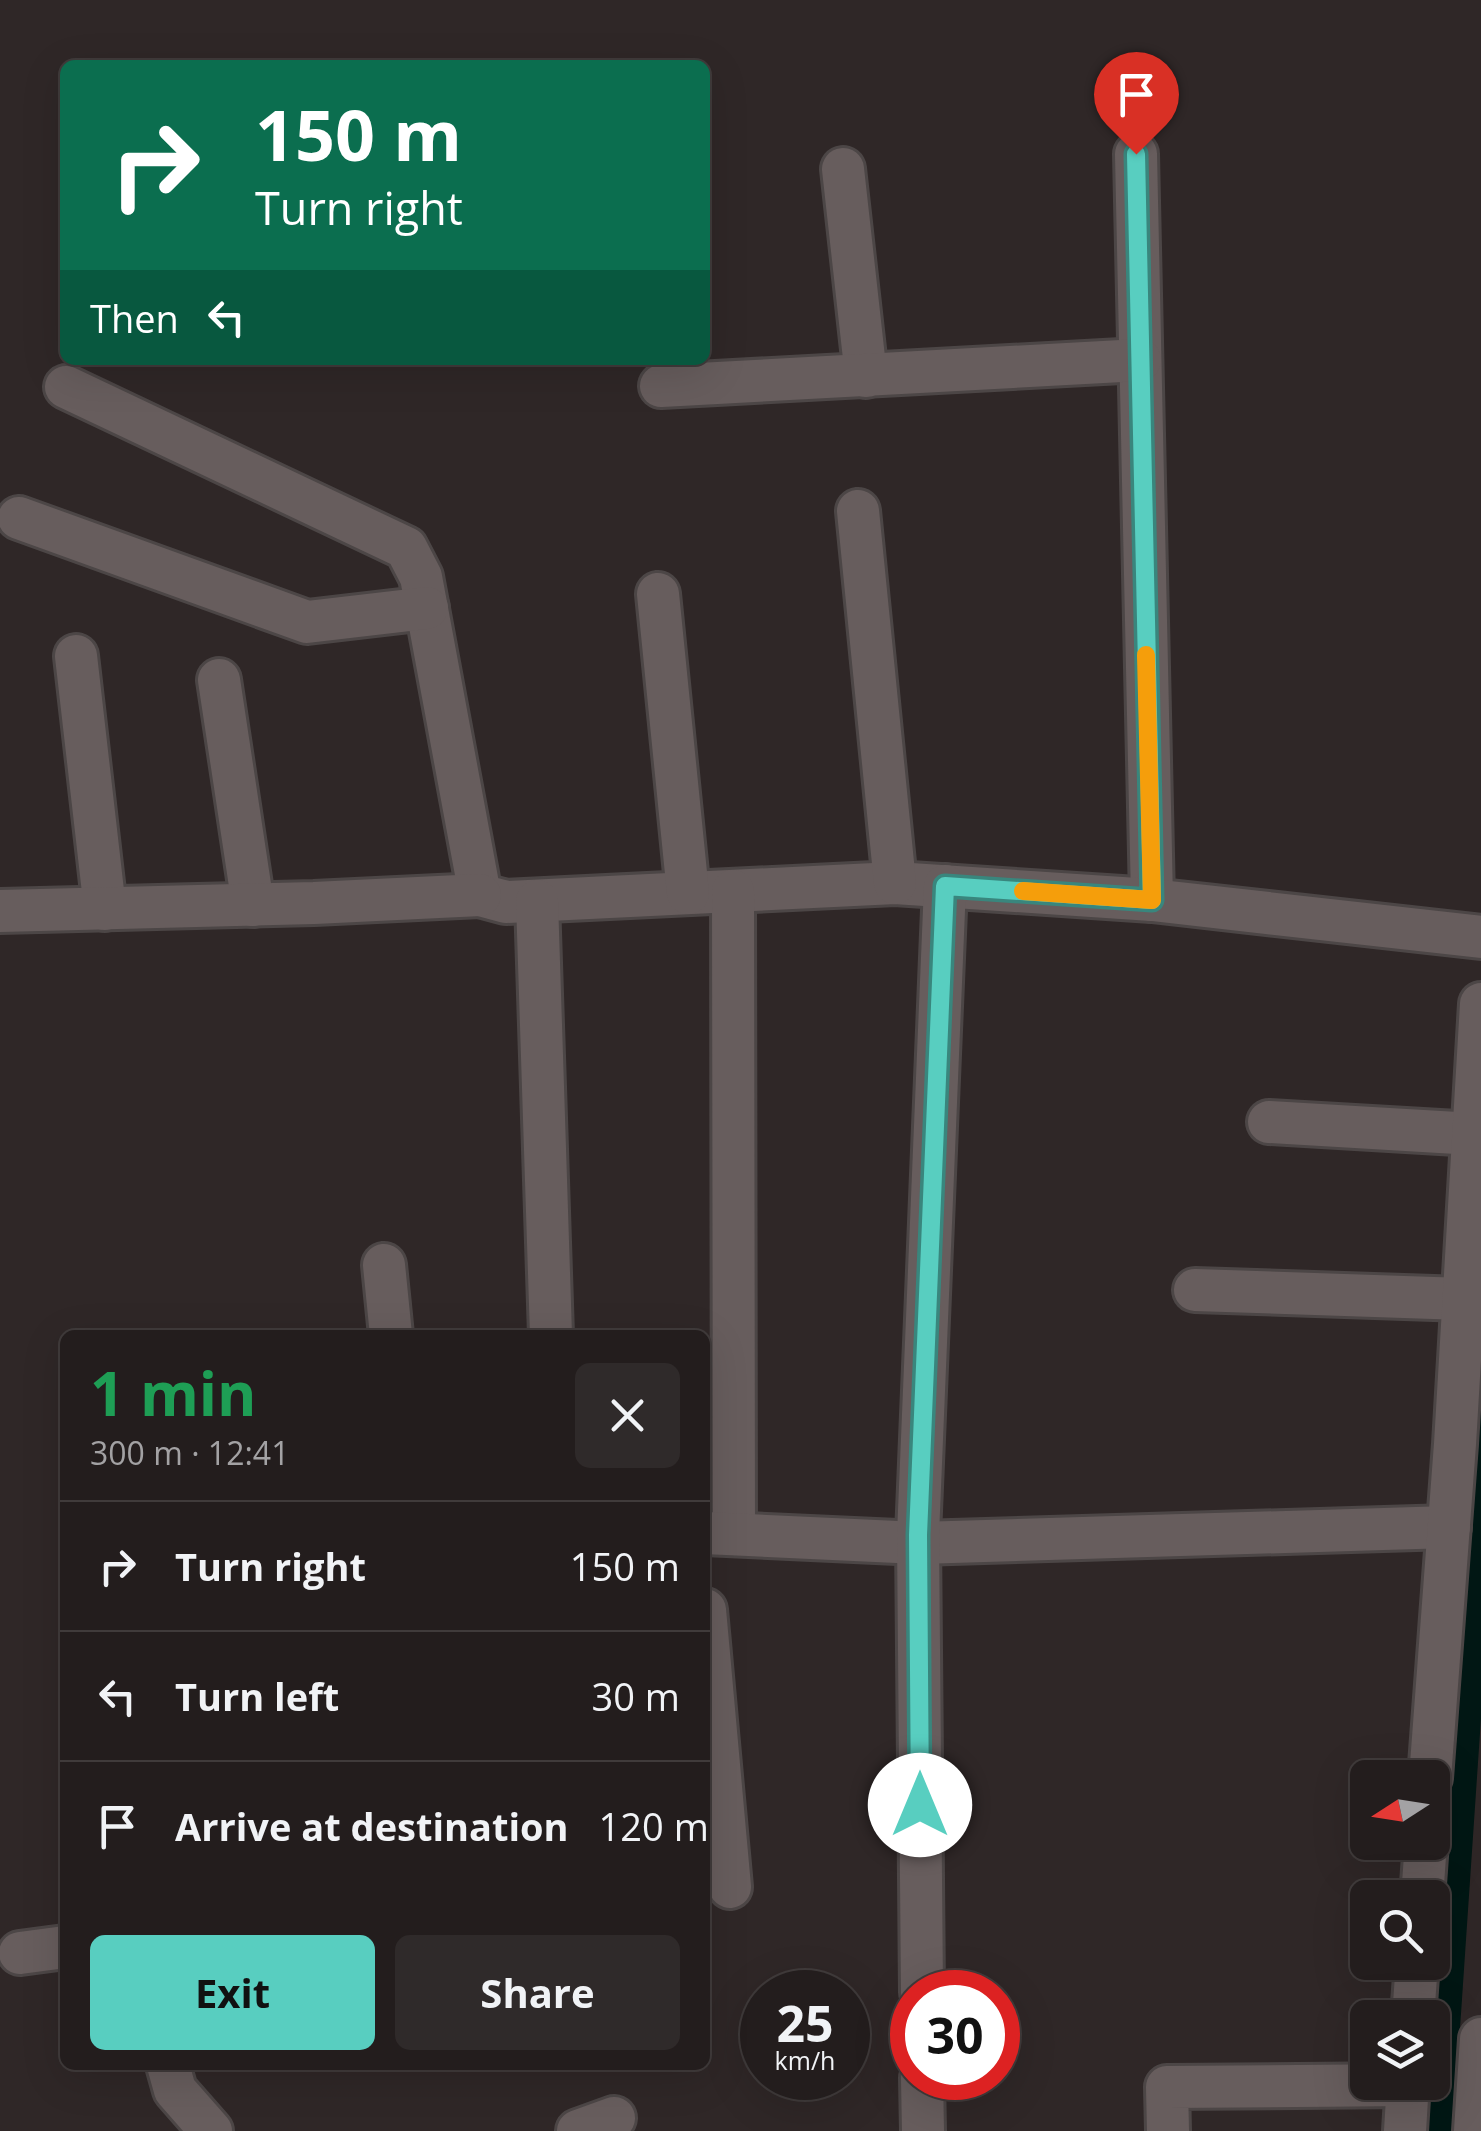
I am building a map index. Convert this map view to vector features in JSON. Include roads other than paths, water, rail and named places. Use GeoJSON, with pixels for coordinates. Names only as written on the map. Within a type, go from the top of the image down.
{"type":"FeatureCollection","features":[{"type":"Feature","properties":{"kind":"street"},"geometry":{"type":"LineString","coordinates":[[1136,154],[1152,900]]}},
{"type":"Feature","properties":{"kind":"street"},"geometry":{"type":"LineString","coordinates":[[843,169],[866,376]]}},
{"type":"Feature","properties":{"kind":"street"},"geometry":{"type":"LineString","coordinates":[[661,386],[1140,360]]}},
{"type":"Feature","properties":{"kind":"street"},"geometry":{"type":"LineString","coordinates":[[66,387],[406,548],[421,577],[480,895]]}},
{"type":"Feature","properties":{"kind":"street"},"geometry":{"type":"LineString","coordinates":[[858,511],[895,883]]}},
{"type":"Feature","properties":{"kind":"street"},"geometry":{"type":"LineString","coordinates":[[19,518],[307,622],[427,608]]}},
{"type":"Feature","properties":{"kind":"street"},"geometry":{"type":"LineString","coordinates":[[658,594],[688,893]]}},
{"type":"Feature","properties":{"kind":"street"},"geometry":{"type":"LineString","coordinates":[[76,656],[105,909]]}},
{"type":"Feature","properties":{"kind":"street"},"geometry":{"type":"LineString","coordinates":[[220,680],[253,905]]}},
{"type":"Feature","properties":{"kind":"street"},"geometry":{"type":"LineString","coordinates":[[0,911],[480,895],[506,902],[895,883],[1152,900],[1481,937]]}},
{"type":"Feature","properties":{"kind":"street"},"geometry":{"type":"LineString","coordinates":[[922,1970],[919,1543],[945,886]]}},
{"type":"Feature","properties":{"kind":"street"},"geometry":{"type":"LineString","coordinates":[[732,891],[720,1534],[919,1543],[1449,1527]]}},
{"type":"Feature","properties":{"kind":"street"},"geometry":{"type":"LineString","coordinates":[[537,900],[551,1330]]}},
{"type":"Feature","properties":{"kind":"street"},"geometry":{"type":"LineString","coordinates":[[1431,1760],[1481,1004]]}},
{"type":"Feature","properties":{"kind":"street"},"geometry":{"type":"LineString","coordinates":[[1269,1122],[1474,1134]]}},
{"type":"Feature","properties":{"kind":"street"},"geometry":{"type":"LineString","coordinates":[[384,1266],[390,1330]]}},
{"type":"Feature","properties":{"kind":"street"},"geometry":{"type":"LineString","coordinates":[[1195,1290],[1464,1299]]}},
{"type":"Feature","properties":{"kind":"street"},"geometry":{"type":"LineString","coordinates":[[710,1666],[730,1888]]}},
{"type":"Feature","properties":{"kind":"street"},"geometry":{"type":"LineString","coordinates":[[20,1953],[60,1948]]}},
{"type":"Feature","properties":{"kind":"street"},"geometry":{"type":"LineString","coordinates":[[1475,2131],[1480,2065]]}},
{"type":"Feature","properties":{"kind":"street"},"geometry":{"type":"LineString","coordinates":[[170,2070],[176,2090],[211,2131]]}},
{"type":"Feature","properties":{"kind":"street"},"geometry":{"type":"LineString","coordinates":[[1168,2131],[1166,2087],[1350,2085]]}},
{"type":"Feature","properties":{"kind":"street"},"geometry":{"type":"LineString","coordinates":[[918,2130],[920,2100]]}},
{"type":"Feature","properties":{"kind":"street"},"geometry":{"type":"LineString","coordinates":[[1405,2131],[1407,2100]]}},
{"type":"Feature","properties":{"kind":"waterway"},"geometry":{"type":"LineString","coordinates":[[1432,2131],[1481,1407]]}}]}
